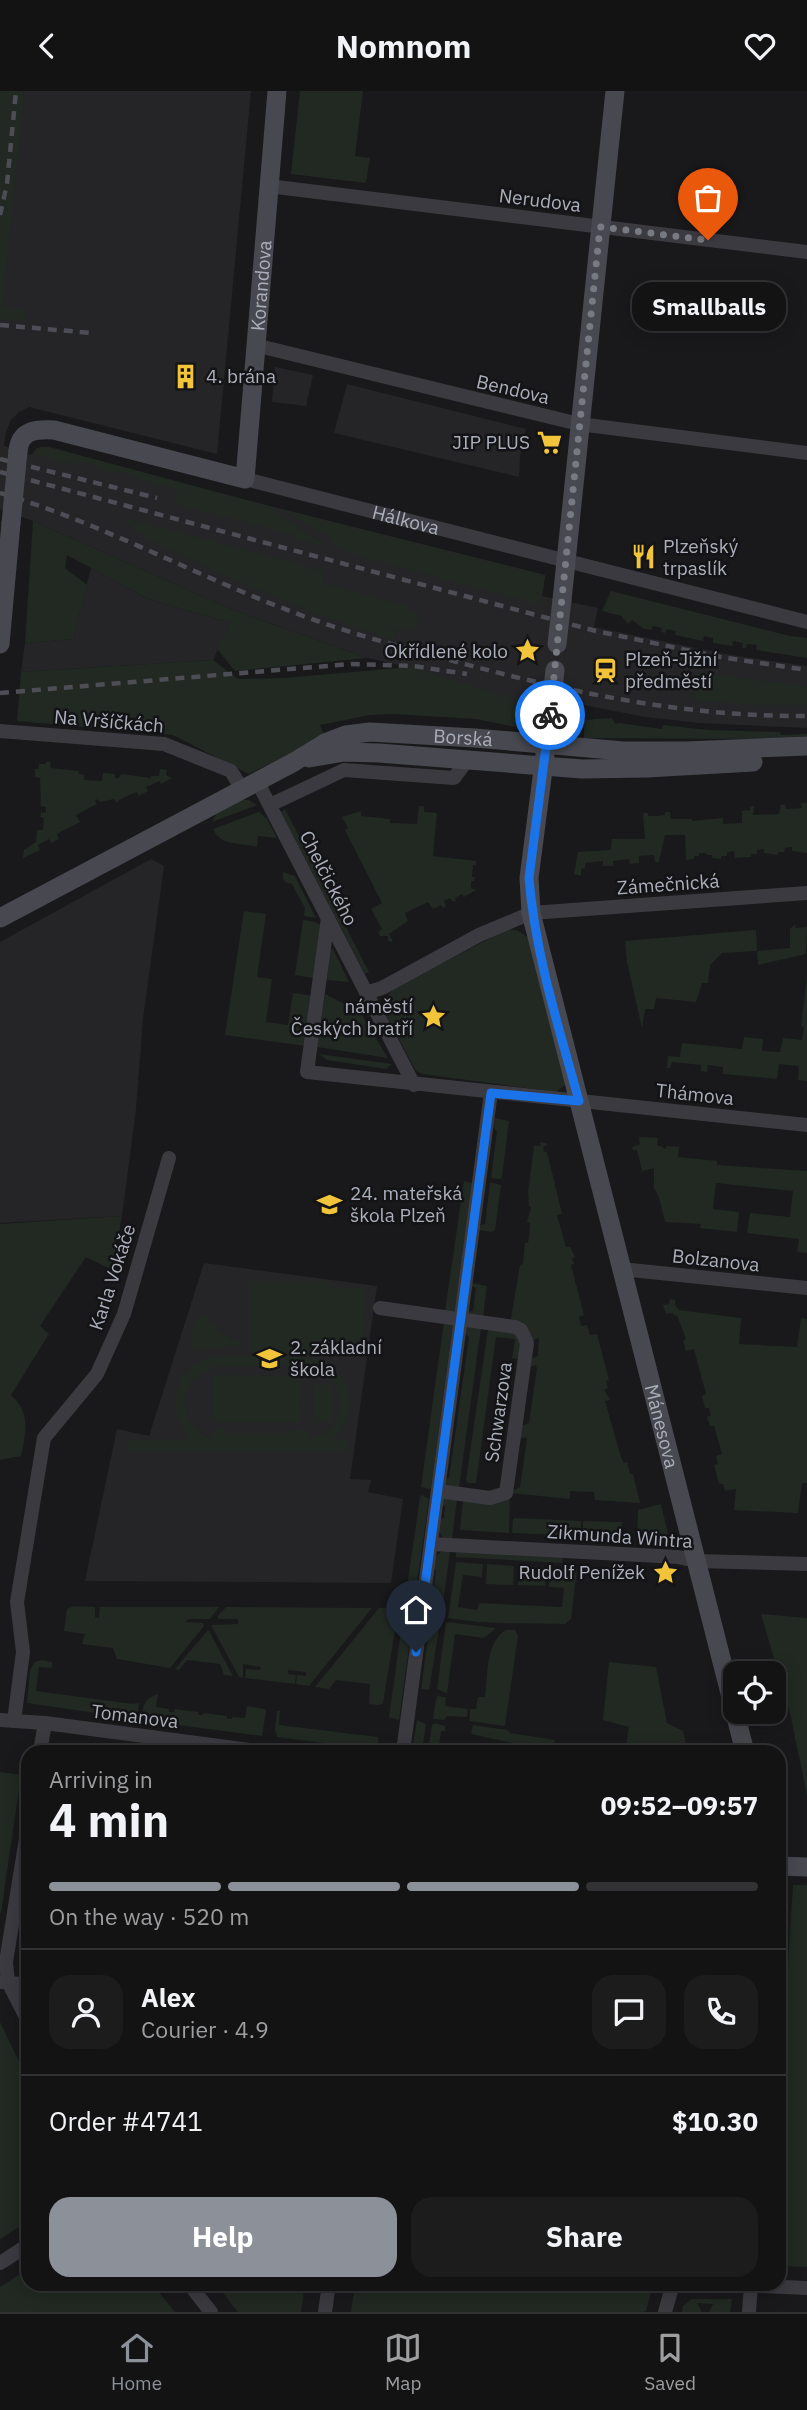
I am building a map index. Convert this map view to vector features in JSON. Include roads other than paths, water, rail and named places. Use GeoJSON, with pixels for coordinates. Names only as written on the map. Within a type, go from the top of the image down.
{"type":"FeatureCollection","features":[{"type":"Feature","properties":{"kind":"street","name":"Korandova"},"geometry":{"type":"LineString","coordinates":[[245,479],[277,91]]}},
{"type":"Feature","properties":{"kind":"street"},"geometry":{"type":"LineString","coordinates":[[328,918],[307,1072],[579,1101],[531,913],[529,878],[547,745],[615,91]]}},
{"type":"Feature","properties":{"kind":"street","name":"Nerudova"},"geometry":{"type":"LineString","coordinates":[[268,186],[807,252]]}},
{"type":"Feature","properties":{"kind":"street","name":"Bendova"},"geometry":{"type":"LineString","coordinates":[[255,345],[579,424],[807,453]]}},
{"type":"Feature","properties":{"kind":"street","name":"Hálkova"},"geometry":{"type":"LineString","coordinates":[[0,644],[20,440],[29,432],[54,430],[565,561],[807,618]]}},
{"type":"Feature","properties":{"kind":"street","name":"Na Vršíčkách"},"geometry":{"type":"LineString","coordinates":[[0,731],[164,744],[231,771],[250,785]]}},
{"type":"Feature","properties":{"kind":"street","name":"Borská"},"geometry":{"type":"LineString","coordinates":[[0,918],[325,743],[346,736],[370,732],[624,751],[807,746]]}},
{"type":"Feature","properties":{"kind":"street","name":"Borská"},"geometry":{"type":"LineString","coordinates":[[294,762],[344,752],[582,769],[647,768],[807,758]]}},
{"type":"Feature","properties":{"kind":"street","name":"Borská"},"geometry":{"type":"LineString","coordinates":[[270,805],[344,770],[454,778],[468,759]]}},
{"type":"Feature","properties":{"kind":"street","name":"Chelčického"},"geometry":{"type":"LineString","coordinates":[[250,785],[270,805],[366,993]]}},
{"type":"Feature","properties":{"kind":"street","name":"Zámečnická"},"geometry":{"type":"LineString","coordinates":[[531,913],[807,893]]}},
{"type":"Feature","properties":{"kind":"street"},"geometry":{"type":"LineString","coordinates":[[414,1084],[366,993],[382,988],[479,935],[531,913]]}},
{"type":"Feature","properties":{"kind":"street"},"geometry":{"type":"LineString","coordinates":[[404,1745],[491,1093]]}},
{"type":"Feature","properties":{"kind":"street","name":"Thámova"},"geometry":{"type":"LineString","coordinates":[[579,1101],[807,1125]]}},
{"type":"Feature","properties":{"kind":"street","name":"Mánesova"},"geometry":{"type":"LineString","coordinates":[[579,1101],[743,1745]]}},
{"type":"Feature","properties":{"kind":"street","name":"Karla Vokáče"},"geometry":{"type":"LineString","coordinates":[[7,1720],[23,1653],[17,1602],[44,1439],[97,1374],[124,1314],[169,1158]]}},
{"type":"Feature","properties":{"kind":"street","name":"Bolzanova"},"geometry":{"type":"LineString","coordinates":[[621,1269],[807,1288]]}},
{"type":"Feature","properties":{"kind":"street","name":"Schwarzova"},"geometry":{"type":"LineString","coordinates":[[380,1308],[515,1327],[521,1330],[527,1343],[506,1493],[490,1498],[438,1491]]}},
{"type":"Feature","properties":{"kind":"street","name":"Zikmunda Wintra"},"geometry":{"type":"LineString","coordinates":[[431,1543],[678,1557],[696,1561],[807,1564]]}},
{"type":"Feature","properties":{"kind":"street","name":"Tomanova"},"geometry":{"type":"LineString","coordinates":[[7,1720],[212,1745]]}},
{"type":"Feature","properties":{"kind":"street"},"geometry":{"type":"LineString","coordinates":[[41,1745],[45,1723]]}},
{"type":"Feature","properties":{"kind":"street"},"geometry":{"type":"LineString","coordinates":[[786,1866],[807,1867]]}},
{"type":"Feature","properties":{"kind":"street"},"geometry":{"type":"LineString","coordinates":[[21,1869],[4,1982],[21,2010]]}},
{"type":"Feature","properties":{"kind":"street"},"geometry":{"type":"LineString","coordinates":[[0,2263],[21,2250]]}},
{"type":"Feature","properties":{"kind":"street"},"geometry":{"type":"LineString","coordinates":[[786,2287],[807,2288]]}},
{"type":"Feature","properties":{"kind":"street"},"geometry":{"type":"LineString","coordinates":[[194,2291],[211,2312]]}},
{"type":"Feature","properties":{"kind":"street"},"geometry":{"type":"LineString","coordinates":[[325,2312],[328,2291]]}},
{"type":"Feature","properties":{"kind":"street"},"geometry":{"type":"LineString","coordinates":[[665,2312],[671,2291]]}},
{"type":"Feature","properties":{"kind":"street"},"geometry":{"type":"LineString","coordinates":[[749,2312],[751,2291]]}},
{"type":"Feature","properties":{"kind":"railway"},"geometry":{"type":"LineString","coordinates":[[0,215],[7,184],[16,91]]}},
{"type":"Feature","properties":{"kind":"railway"},"geometry":{"type":"LineString","coordinates":[[0,325],[92,333]]}},
{"type":"Feature","properties":{"kind":"railway"},"geometry":{"type":"LineString","coordinates":[[0,459],[157,498]]}},
{"type":"Feature","properties":{"kind":"railway"},"geometry":{"type":"LineString","coordinates":[[0,472],[596,631],[720,657],[807,670]]}},
{"type":"Feature","properties":{"kind":"railway"},"geometry":{"type":"LineString","coordinates":[[0,493],[74,519],[290,611],[415,651],[544,684],[631,701],[718,712],[807,716]]}},
{"type":"Feature","properties":{"kind":"railway"},"geometry":{"type":"LineString","coordinates":[[0,693],[351,664],[413,666],[467,674]]}},
{"type":"Feature","properties":{"kind":"place","name":"Smallballs"},"geometry":{"type":"Point","coordinates":[708,240]}},
{"type":"Feature","properties":{"kind":"place","name":"4. brána"},"geometry":{"type":"Point","coordinates":[186,376]}},
{"type":"Feature","properties":{"kind":"place","name":"JIP PLUS"},"geometry":{"type":"Point","coordinates":[550,442]}},
{"type":"Feature","properties":{"kind":"place","name":"Plzeňský trpaslík"},"geometry":{"type":"Point","coordinates":[643,557]}},
{"type":"Feature","properties":{"kind":"place","name":"Okřídlené kolo"},"geometry":{"type":"Point","coordinates":[528,651]}},
{"type":"Feature","properties":{"kind":"place","name":"Plzeň-Jižní předměstí"},"geometry":{"type":"Point","coordinates":[605,670]}},
{"type":"Feature","properties":{"kind":"place","name":"náměstí Českých bratří"},"geometry":{"type":"Point","coordinates":[433,1017]}},
{"type":"Feature","properties":{"kind":"place","name":"24. mateřská škola Plzeň"},"geometry":{"type":"Point","coordinates":[330,1204]}},
{"type":"Feature","properties":{"kind":"place","name":"2. základní škola"},"geometry":{"type":"Point","coordinates":[270,1358]}},
{"type":"Feature","properties":{"kind":"place","name":"Rudolf Penížek"},"geometry":{"type":"Point","coordinates":[665,1572]}}]}
